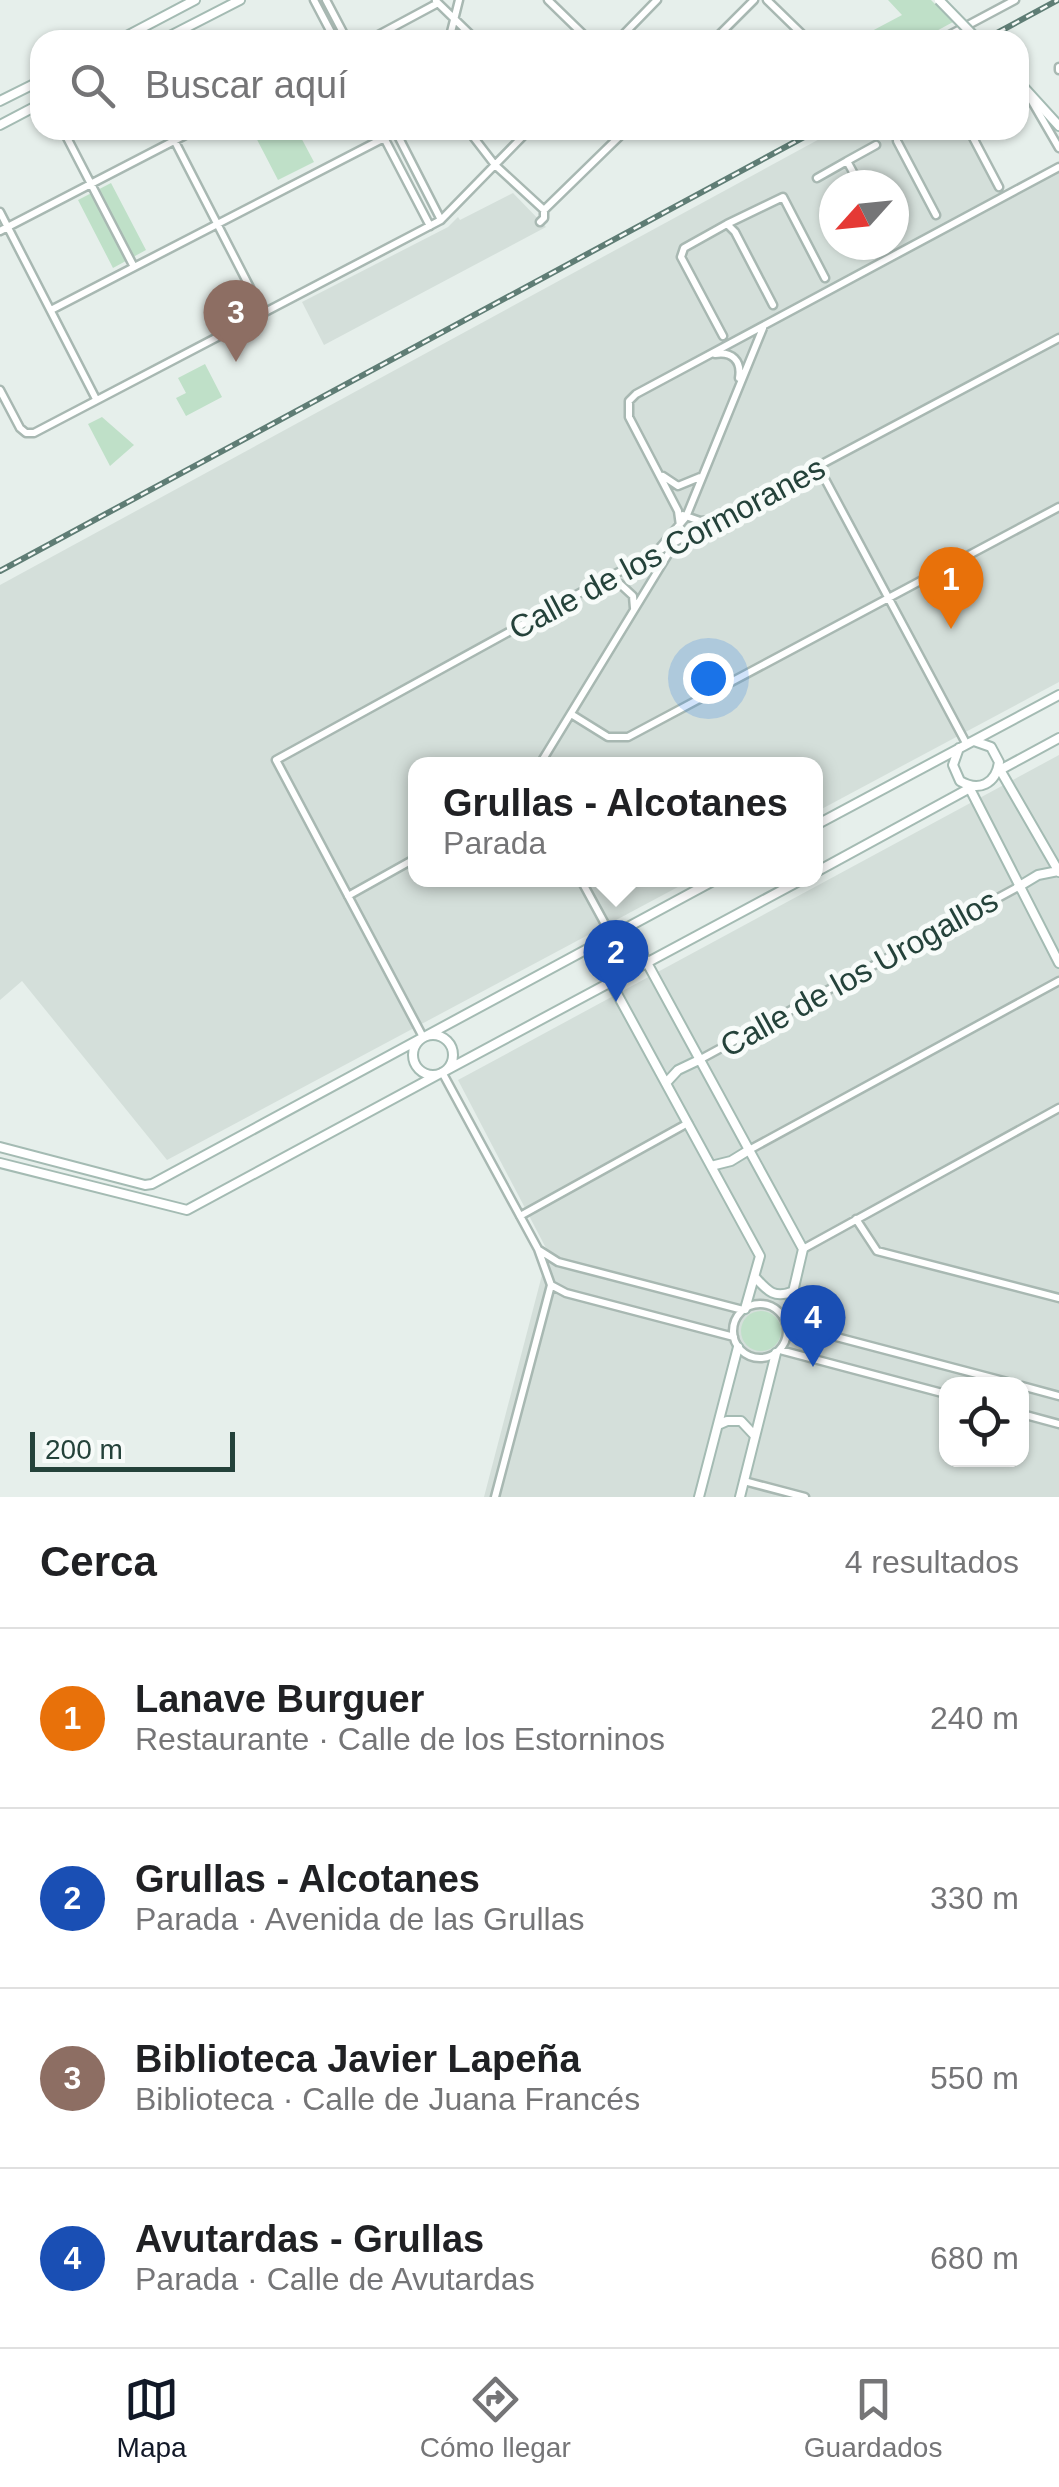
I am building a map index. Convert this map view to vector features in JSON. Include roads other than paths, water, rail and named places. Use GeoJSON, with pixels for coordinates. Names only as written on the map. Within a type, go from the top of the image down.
{"type":"FeatureCollection","features":[{"type":"Feature","properties":{"kind":"street"},"geometry":{"type":"LineString","coordinates":[[140,30],[195,0]]}},
{"type":"Feature","properties":{"kind":"street"},"geometry":{"type":"LineString","coordinates":[[182,30],[240,0]]}},
{"type":"Feature","properties":{"kind":"street"},"geometry":{"type":"LineString","coordinates":[[314,0],[330,30]]}},
{"type":"Feature","properties":{"kind":"street"},"geometry":{"type":"LineString","coordinates":[[326,0],[342,30]]}},
{"type":"Feature","properties":{"kind":"street"},"geometry":{"type":"LineString","coordinates":[[451,30],[458,0]]}},
{"type":"Feature","properties":{"kind":"street"},"geometry":{"type":"LineString","coordinates":[[548,0],[579,30]]}},
{"type":"Feature","properties":{"kind":"street"},"geometry":{"type":"LineString","coordinates":[[628,30],[656,0]]}},
{"type":"Feature","properties":{"kind":"street"},"geometry":{"type":"LineString","coordinates":[[724,30],[754,0]]}},
{"type":"Feature","properties":{"kind":"street"},"geometry":{"type":"LineString","coordinates":[[768,0],[798,30]]}},
{"type":"Feature","properties":{"kind":"street"},"geometry":{"type":"LineString","coordinates":[[938,0],[968,30]]}},
{"type":"Feature","properties":{"kind":"street"},"geometry":{"type":"LineString","coordinates":[[959,30],[1015,0]]}},
{"type":"Feature","properties":{"kind":"street"},"geometry":{"type":"LineString","coordinates":[[387,30],[437,2],[466,30]]}},
{"type":"Feature","properties":{"kind":"street"},"geometry":{"type":"LineString","coordinates":[[0,102],[30,86]]}},
{"type":"Feature","properties":{"kind":"street"},"geometry":{"type":"LineString","coordinates":[[1029,93],[1059,126]]}},
{"type":"Feature","properties":{"kind":"street"},"geometry":{"type":"LineString","coordinates":[[1029,97],[1059,148]]}},
{"type":"Feature","properties":{"kind":"street"},"geometry":{"type":"LineString","coordinates":[[0,125],[30,109]]}},
{"type":"Feature","properties":{"kind":"street"},"geometry":{"type":"LineString","coordinates":[[68,140],[134,267]]}},
{"type":"Feature","properties":{"kind":"street"},"geometry":{"type":"LineString","coordinates":[[50,310],[371,140]]}},
{"type":"Feature","properties":{"kind":"street"},"geometry":{"type":"LineString","coordinates":[[385,140],[430,226]]}},
{"type":"Feature","properties":{"kind":"street"},"geometry":{"type":"LineString","coordinates":[[401,140],[440,220]]}},
{"type":"Feature","properties":{"kind":"street"},"geometry":{"type":"LineString","coordinates":[[476,140],[495,165],[544,210]]}},
{"type":"Feature","properties":{"kind":"street"},"geometry":{"type":"LineString","coordinates":[[0,390],[20,428],[26,434],[34,433],[440,220],[519,140]]}},
{"type":"Feature","properties":{"kind":"street"},"geometry":{"type":"LineString","coordinates":[[540,222],[544,210],[616,140]]}},
{"type":"Feature","properties":{"kind":"street"},"geometry":{"type":"LineString","coordinates":[[897,140],[936,215]]}},
{"type":"Feature","properties":{"kind":"street"},"geometry":{"type":"LineString","coordinates":[[974,140],[999,187]]}},
{"type":"Feature","properties":{"kind":"street"},"geometry":{"type":"LineString","coordinates":[[4,229],[174,141],[263,313]]}},
{"type":"Feature","properties":{"kind":"street"},"geometry":{"type":"LineString","coordinates":[[817,178],[876,146]]}},
{"type":"Feature","properties":{"kind":"street"},"geometry":{"type":"LineString","coordinates":[[847,161],[852,170]]}},
{"type":"Feature","properties":{"kind":"street"},"geometry":{"type":"LineString","coordinates":[[684,520],[629,417],[630,401],[636,394],[1058,167]]}},
{"type":"Feature","properties":{"kind":"street"},"geometry":{"type":"LineString","coordinates":[[723,336],[681,252],[727,224],[783,197],[825,278]]}},
{"type":"Feature","properties":{"kind":"street"},"geometry":{"type":"LineString","coordinates":[[0,212],[4,229],[96,399]]}},
{"type":"Feature","properties":{"kind":"street"},"geometry":{"type":"LineString","coordinates":[[727,224],[735,232],[773,305]]}},
{"type":"Feature","properties":{"kind":"street"},"geometry":{"type":"LineString","coordinates":[[544,757],[681,533],[764,327]]}},
{"type":"Feature","properties":{"kind":"street","name":"Calle de los Cormoranes"},"geometry":{"type":"LineString","coordinates":[[348,896],[276,760],[1059,338]]}},
{"type":"Feature","properties":{"kind":"street"},"geometry":{"type":"LineString","coordinates":[[709,355],[724,352],[735,358],[740,371],[737,392]]}},
{"type":"Feature","properties":{"kind":"street"},"geometry":{"type":"LineString","coordinates":[[819,468],[966,744]]}},
{"type":"Feature","properties":{"kind":"street"},"geometry":{"type":"LineString","coordinates":[[658,471],[678,486],[696,481],[704,472]]}},
{"type":"Feature","properties":{"kind":"street"},"geometry":{"type":"LineString","coordinates":[[571,714],[608,737],[628,736],[1059,507]]}},
{"type":"Feature","properties":{"kind":"street"},"geometry":{"type":"LineString","coordinates":[[684,520],[719,519]]}},
{"type":"Feature","properties":{"kind":"street"},"geometry":{"type":"LineString","coordinates":[[654,554],[684,520]]}},
{"type":"Feature","properties":{"kind":"street"},"geometry":{"type":"LineString","coordinates":[[588,589],[620,584],[633,596],[632,614]]}},
{"type":"Feature","properties":{"kind":"street"},"geometry":{"type":"LineString","coordinates":[[823,821],[1059,695]]}},
{"type":"Feature","properties":{"kind":"street"},"geometry":{"type":"LineString","coordinates":[[823,868],[970,787],[986,784],[999,769],[1059,738]]}},
{"type":"Feature","properties":{"kind":"street"},"geometry":{"type":"LineString","coordinates":[[1018,886],[1038,876],[1059,872],[999,769],[991,746],[966,744],[954,756],[955,774],[970,787],[1018,886],[1059,963]]}},
{"type":"Feature","properties":{"kind":"street"},"geometry":{"type":"LineString","coordinates":[[408,862],[348,896],[423,1037]]}},
{"type":"Feature","properties":{"kind":"street","name":"Calle de los Urogallos"},"geometry":{"type":"LineString","coordinates":[[699,1060],[1018,886]]}},
{"type":"Feature","properties":{"kind":"street"},"geometry":{"type":"LineString","coordinates":[[585,887],[611,935]]}},
{"type":"Feature","properties":{"kind":"street"},"geometry":{"type":"LineString","coordinates":[[0,1147],[135,1183],[152,1184],[702,887]]}},
{"type":"Feature","properties":{"kind":"street"},"geometry":{"type":"LineString","coordinates":[[0,1163],[187,1210],[788,887]]}},
{"type":"Feature","properties":{"kind":"street"},"geometry":{"type":"LineString","coordinates":[[611,935],[633,937],[803,1249],[786,1323],[787,1338],[778,1352],[740,1497]]}},
{"type":"Feature","properties":{"kind":"street"},"geometry":{"type":"LineString","coordinates":[[611,935],[597,957],[760,1256],[744,1309],[735,1322],[738,1346],[752,1357],[769,1357],[778,1352],[939,1392]]}},
{"type":"Feature","properties":{"kind":"street"},"geometry":{"type":"LineString","coordinates":[[711,1166],[731,1161],[1059,981]]}},
{"type":"Feature","properties":{"kind":"street"},"geometry":{"type":"LineString","coordinates":[[439,1036],[449,1042],[453,1054],[442,1072],[427,1074],[417,1067],[414,1049],[423,1037],[439,1036]]}},
{"type":"Feature","properties":{"kind":"street"},"geometry":{"type":"LineString","coordinates":[[666,1083],[678,1070],[699,1060]]}},
{"type":"Feature","properties":{"kind":"street"},"geometry":{"type":"LineString","coordinates":[[442,1072],[538,1249],[551,1285],[495,1497]]}},
{"type":"Feature","properties":{"kind":"street"},"geometry":{"type":"LineString","coordinates":[[803,1249],[1059,1108]]}},
{"type":"Feature","properties":{"kind":"street"},"geometry":{"type":"LineString","coordinates":[[520,1216],[688,1123]]}},
{"type":"Feature","properties":{"kind":"street"},"geometry":{"type":"LineString","coordinates":[[856,1219],[876,1251],[1059,1298]]}},
{"type":"Feature","properties":{"kind":"street"},"geometry":{"type":"LineString","coordinates":[[538,1249],[558,1262],[744,1309],[769,1306],[786,1323],[988,1377]]}},
{"type":"Feature","properties":{"kind":"street"},"geometry":{"type":"LineString","coordinates":[[755,1277],[768,1292],[782,1296],[794,1291]]}},
{"type":"Feature","properties":{"kind":"street"},"geometry":{"type":"LineString","coordinates":[[551,1285],[734,1337]]}},
{"type":"Feature","properties":{"kind":"street"},"geometry":{"type":"LineString","coordinates":[[699,1497],[738,1346]]}},
{"type":"Feature","properties":{"kind":"street"},"geometry":{"type":"LineString","coordinates":[[1029,1388],[1059,1396]]}},
{"type":"Feature","properties":{"kind":"street"},"geometry":{"type":"LineString","coordinates":[[1029,1416],[1059,1424]]}},
{"type":"Feature","properties":{"kind":"street"},"geometry":{"type":"LineString","coordinates":[[718,1425],[741,1421],[756,1436]]}},
{"type":"Feature","properties":{"kind":"street"},"geometry":{"type":"LineString","coordinates":[[744,1482],[805,1497]]}},
{"type":"Feature","properties":{"kind":"railway"},"geometry":{"type":"LineString","coordinates":[[1002,30],[1058,0]]}},
{"type":"Feature","properties":{"kind":"railway"},"geometry":{"type":"LineString","coordinates":[[0,571],[798,140]]}},
{"type":"Feature","properties":{"kind":"place","name":"Biblioteca Javier Lapeña"},"geometry":{"type":"Point","coordinates":[236,362]}},
{"type":"Feature","properties":{"kind":"place","name":"Lanave Burguer"},"geometry":{"type":"Point","coordinates":[951,629]}},
{"type":"Feature","properties":{"kind":"place","name":"Grullas - Alcotanes"},"geometry":{"type":"Point","coordinates":[616,1002]}},
{"type":"Feature","properties":{"kind":"place","name":"Avutardas - Grullas"},"geometry":{"type":"Point","coordinates":[813,1367]}}]}
